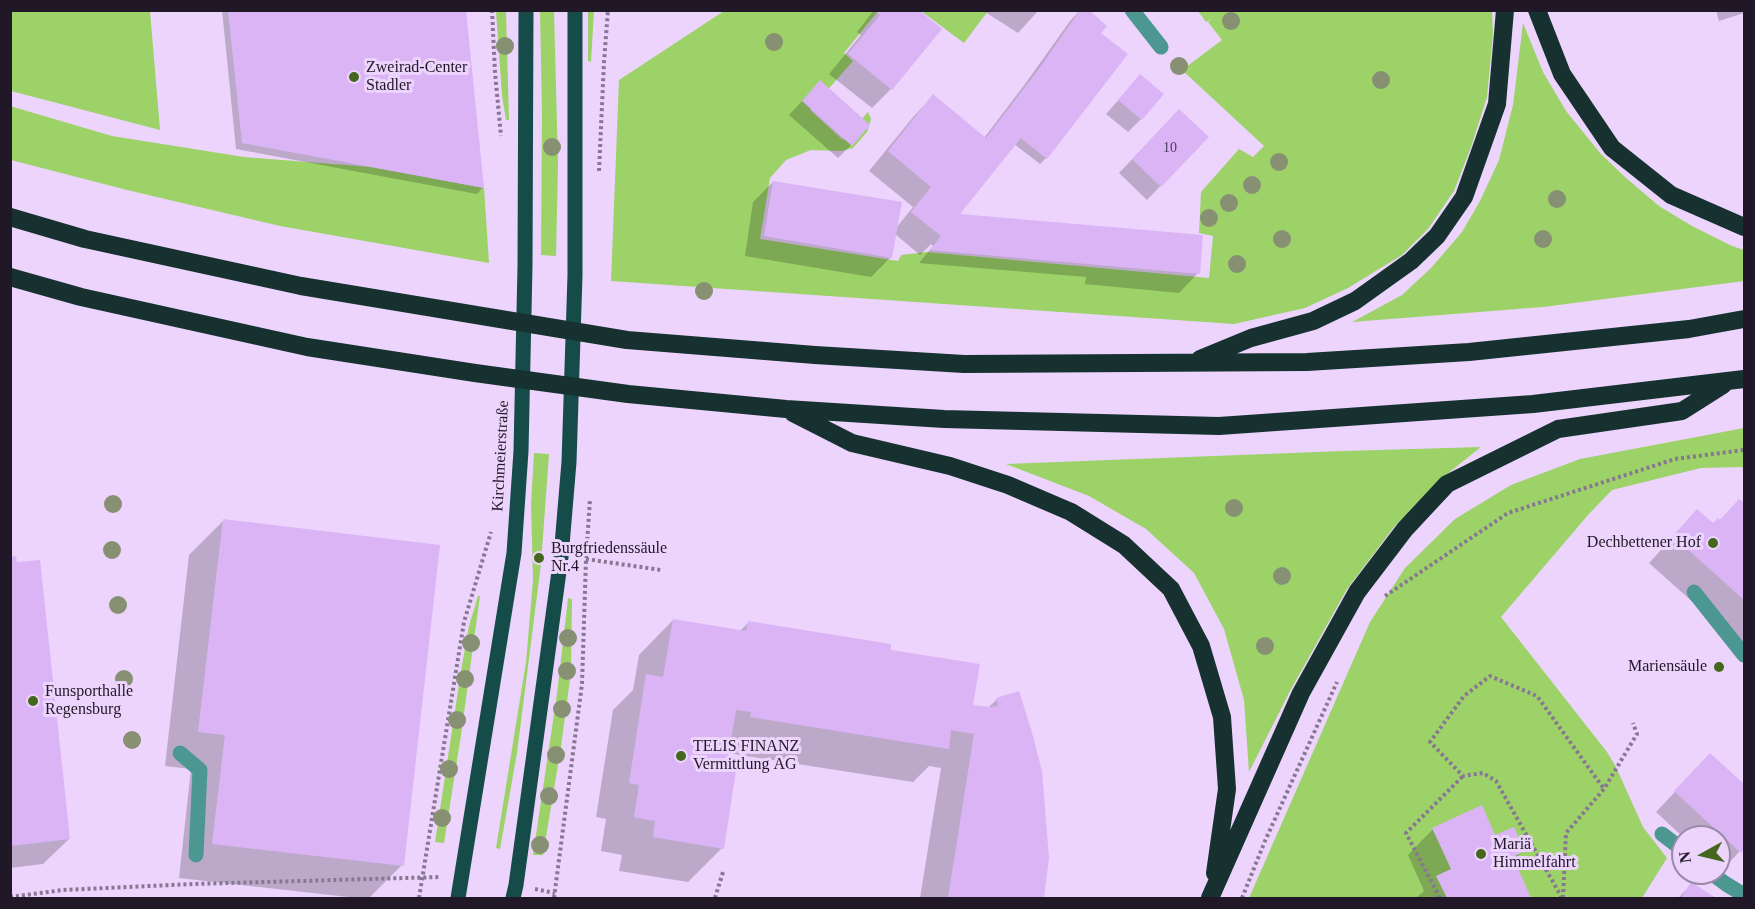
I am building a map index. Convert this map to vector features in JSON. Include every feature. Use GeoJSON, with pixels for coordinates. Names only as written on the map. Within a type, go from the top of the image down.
{"type":"FeatureCollection","features":[{"type":"Feature","properties":{"kind":"highway"},"geometry":{"type":"LineString","coordinates":[[1190,364],[1251,338],[1313,321],[1355,301],[1411,261],[1437,236],[1464,197],[1497,104],[1505,10]]}},
{"type":"Feature","properties":{"kind":"highway"},"geometry":{"type":"LineString","coordinates":[[1537,10],[1562,74],[1612,148],[1671,195],[1744,228]]}},
{"type":"Feature","properties":{"kind":"highway"},"geometry":{"type":"LineString","coordinates":[[10,217],[85,239],[301,286],[627,340],[964,364],[1307,362],[1469,352],[1689,328],[1744,319]]}},
{"type":"Feature","properties":{"kind":"highway"},"geometry":{"type":"LineString","coordinates":[[10,277],[81,297],[307,347],[464,372],[628,394],[786,409],[944,419],[1219,426],[1533,404],[1736,381]]}},
{"type":"Feature","properties":{"kind":"highway"},"geometry":{"type":"LineString","coordinates":[[1211,897],[1301,693],[1357,591],[1405,529],[1447,484],[1558,429],[1682,411],[1736,381]]}},
{"type":"Feature","properties":{"kind":"highway"},"geometry":{"type":"LineString","coordinates":[[786,409],[852,443],[950,466],[1008,485],[1071,512],[1124,545],[1171,589],[1202,646],[1222,717],[1227,789],[1211,897]]}},
{"type":"Feature","properties":{"kind":"main road","name":"Kirchmeierstraße"},"geometry":{"type":"LineString","coordinates":[[458,898],[514,553],[521,451],[525,266],[526,10]]}},
{"type":"Feature","properties":{"kind":"main road"},"geometry":{"type":"LineString","coordinates":[[515,892],[561,557],[569,462],[574,275],[575,10]]}},
{"type":"Feature","properties":{"kind":"street"},"geometry":{"type":"LineString","coordinates":[[1132,10],[1161,47]]}},
{"type":"Feature","properties":{"kind":"street"},"geometry":{"type":"LineString","coordinates":[[1694,592],[1744,655]]}},
{"type":"Feature","properties":{"kind":"street"},"geometry":{"type":"LineString","coordinates":[[180,753],[200,770],[196,855]]}},
{"type":"Feature","properties":{"kind":"street"},"geometry":{"type":"LineString","coordinates":[[1662,834],[1671,841]]}},
{"type":"Feature","properties":{"kind":"street"},"geometry":{"type":"LineString","coordinates":[[1728,885],[1744,895]]}},
{"type":"Feature","properties":{"kind":"path"},"geometry":{"type":"LineString","coordinates":[[599,179],[608,10]]}},
{"type":"Feature","properties":{"kind":"path"},"geometry":{"type":"LineString","coordinates":[[1381,599],[1508,513],[1675,459],[1744,450]]}},
{"type":"Feature","properties":{"kind":"path"},"geometry":{"type":"LineString","coordinates":[[515,892],[554,896],[582,684],[586,559],[591,494]]}},
{"type":"Feature","properties":{"kind":"path"},"geometry":{"type":"LineString","coordinates":[[419,898],[465,622],[493,522]]}},
{"type":"Feature","properties":{"kind":"path"},"geometry":{"type":"LineString","coordinates":[[561,557],[661,570]]}},
{"type":"Feature","properties":{"kind":"path"},"geometry":{"type":"LineString","coordinates":[[1463,776],[1430,742],[1464,696],[1490,676],[1537,696],[1604,789]]}},
{"type":"Feature","properties":{"kind":"path"},"geometry":{"type":"LineString","coordinates":[[1242,898],[1337,681]]}},
{"type":"Feature","properties":{"kind":"path"},"geometry":{"type":"LineString","coordinates":[[1562,898],[1566,833],[1604,789],[1637,734],[1633,723]]}},
{"type":"Feature","properties":{"kind":"path"},"geometry":{"type":"LineString","coordinates":[[1440,898],[1406,833],[1463,776],[1483,773],[1496,781],[1562,898]]}},
{"type":"Feature","properties":{"kind":"path"},"geometry":{"type":"LineString","coordinates":[[715,898],[723,872]]}},
{"type":"Feature","properties":{"kind":"path"},"geometry":{"type":"LineString","coordinates":[[10,897],[75,889],[462,877]]}},
{"type":"Feature","properties":{"kind":"green space"},"geometry":{"type":"Polygon","coordinates":[[[10,11],[150,11],[160,130],[11,91],[10,11]]]}},
{"type":"Feature","properties":{"kind":"green space"},"geometry":{"type":"Polygon","coordinates":[[[496,11],[506,11],[509,120],[506,120],[502,95],[496,11]]]}},
{"type":"Feature","properties":{"kind":"green space"},"geometry":{"type":"Polygon","coordinates":[[[540,11],[554,11],[558,164],[556,256],[541,255],[540,11]]]}},
{"type":"Feature","properties":{"kind":"green space"},"geometry":{"type":"Polygon","coordinates":[[[588,11],[594,11],[591,62],[588,61],[588,11]]]}},
{"type":"Feature","properties":{"kind":"green space"},"geometry":{"type":"Polygon","coordinates":[[[724,11],[878,11],[844,53],[853,61],[810,110],[843,140],[868,112],[871,119],[867,132],[853,148],[841,151],[811,150],[786,160],[770,178],[760,239],[898,261],[901,255],[927,252],[1209,278],[1213,236],[1199,233],[1201,192],[1239,149],[1253,157],[1264,146],[1182,70],[1222,40],[1208,22],[1212,19],[1206,22],[1198,11],[1492,11],[1493,34],[1487,97],[1471,147],[1454,191],[1428,229],[1402,255],[1348,288],[1305,308],[1234,324],[611,281],[619,80],[724,11]]]}},
{"type":"Feature","properties":{"kind":"green space"},"geometry":{"type":"Polygon","coordinates":[[[921,11],[988,11],[964,43],[921,11]]]}},
{"type":"Feature","properties":{"kind":"green space"},"geometry":{"type":"Polygon","coordinates":[[[1523,23],[1543,72],[1566,111],[1600,153],[1659,206],[1692,226],[1744,250],[1744,281],[1543,307],[1352,322],[1402,295],[1431,268],[1462,232],[1480,201],[1499,160],[1513,105],[1523,23]]]}},
{"type":"Feature","properties":{"kind":"green space"},"geometry":{"type":"Polygon","coordinates":[[[10,106],[112,136],[244,157],[371,167],[484,188],[489,263],[280,226],[11,160],[10,106]]]}},
{"type":"Feature","properties":{"kind":"green space"},"geometry":{"type":"Polygon","coordinates":[[[1744,428],[1744,467],[1701,468],[1612,490],[1501,617],[1607,752],[1643,827],[1667,858],[1642,898],[1249,898],[1370,622],[1405,568],[1455,519],[1511,485],[1580,459],[1744,428]]]}},
{"type":"Feature","properties":{"kind":"green space"},"geometry":{"type":"Polygon","coordinates":[[[1481,447],[1437,482],[1394,527],[1347,589],[1290,691],[1249,772],[1244,700],[1224,629],[1194,573],[1146,529],[1089,496],[1006,464],[1344,451],[1481,447]]]}},
{"type":"Feature","properties":{"kind":"green space"},"geometry":{"type":"Polygon","coordinates":[[[534,453],[549,454],[541,564],[517,753],[500,849],[496,848],[526,662],[533,580],[531,505],[534,453]]]}},
{"type":"Feature","properties":{"kind":"green space"},"geometry":{"type":"Polygon","coordinates":[[[478,596],[480,596],[461,735],[444,843],[435,842],[462,665],[469,626],[478,596]]]}},
{"type":"Feature","properties":{"kind":"green space"},"geometry":{"type":"Polygon","coordinates":[[[568,598],[572,599],[571,672],[561,747],[543,855],[533,855],[557,694],[568,598]]]}},
{"type":"Feature","properties":{"kind":"building","name":"Zweirad-Center Stadler"},"geometry":{"type":"Polygon","coordinates":[[[228,10],[466,10],[484,188],[242,143],[228,10]]]}},
{"type":"Feature","properties":{"kind":"building"},"geometry":{"type":"Polygon","coordinates":[[[875,10],[919,10],[942,29],[892,90],[848,54],[880,15],[875,10]]]}},
{"type":"Feature","properties":{"kind":"building"},"geometry":{"type":"Polygon","coordinates":[[[1080,10],[1089,10],[1107,26],[1101,33],[1128,54],[1047,159],[1021,138],[960,214],[1203,235],[1200,274],[930,250],[941,236],[911,212],[931,187],[888,151],[933,94],[986,138],[1039,69],[1080,10]]]}},
{"type":"Feature","properties":{"kind":"building"},"geometry":{"type":"Polygon","coordinates":[[[1140,74],[1164,94],[1142,120],[1118,100],[1140,74]]]}},
{"type":"Feature","properties":{"kind":"building"},"geometry":{"type":"Polygon","coordinates":[[[820,80],[870,125],[852,146],[802,101],[820,80]]]}},
{"type":"Feature","properties":{"kind":"building"},"geometry":{"type":"Polygon","coordinates":[[[1179,109],[1209,137],[1161,187],[1132,159],[1179,109]]]}},
{"type":"Feature","properties":{"kind":"building"},"geometry":{"type":"Polygon","coordinates":[[[773,181],[902,202],[892,258],[764,236],[773,181]]]}},
{"type":"Feature","properties":{"kind":"building","name":"Dechbettener Hof"},"geometry":{"type":"Polygon","coordinates":[[[1739,499],[1744,503],[1744,600],[1673,536],[1697,509],[1713,523],[1718,518],[1720,520],[1739,499]]]}},
{"type":"Feature","properties":{"kind":"building"},"geometry":{"type":"Polygon","coordinates":[[[223,519],[440,545],[404,866],[212,844],[225,735],[198,732],[223,519]]]}},
{"type":"Feature","properties":{"kind":"building","name":"Funsporthalle Regensburg"},"geometry":{"type":"Polygon","coordinates":[[[16,556],[17,562],[40,560],[70,839],[10,846],[10,557],[16,556]]]}},
{"type":"Feature","properties":{"kind":"building","name":"TELIS FINANZ Vermittlung AG"},"geometry":{"type":"Polygon","coordinates":[[[673,619],[746,631],[748,621],[891,644],[891,650],[980,664],[973,705],[998,706],[996,698],[1019,691],[1042,771],[1049,858],[1044,898],[948,898],[974,734],[951,730],[949,749],[750,717],[751,712],[736,710],[727,763],[737,764],[724,849],[653,837],[655,821],[634,817],[639,785],[629,783],[646,674],[663,677],[673,619]]]}},
{"type":"Feature","properties":{"kind":"building"},"geometry":{"type":"Polygon","coordinates":[[[1710,753],[1744,784],[1744,849],[1741,853],[1731,844],[1731,825],[1711,825],[1674,791],[1710,753]]]}},
{"type":"Feature","properties":{"kind":"building","name":"Mariä Himmelfahrt"},"geometry":{"type":"Polygon","coordinates":[[[1482,805],[1495,835],[1514,827],[1525,851],[1513,857],[1531,898],[1447,898],[1436,876],[1451,869],[1432,828],[1482,805]]]}},
{"type":"Feature","properties":{"kind":"building"},"geometry":{"type":"Polygon","coordinates":[[[1689,885],[1696,885],[1716,898],[1681,898],[1689,885]]]}},
{"type":"Feature","properties":{"kind":"place","name":"Zweirad-Center Stadler"},"geometry":{"type":"Point","coordinates":[354,77]}},
{"type":"Feature","properties":{"kind":"place","name":"Dechbettener Hof"},"geometry":{"type":"Point","coordinates":[1713,543]}},
{"type":"Feature","properties":{"kind":"place","name":"Burgfriedenssäule Nr.4"},"geometry":{"type":"Point","coordinates":[539,558]}},
{"type":"Feature","properties":{"kind":"place","name":"Mariensäule"},"geometry":{"type":"Point","coordinates":[1719,667]}},
{"type":"Feature","properties":{"kind":"place","name":"Funsporthalle Regensburg"},"geometry":{"type":"Point","coordinates":[33,701]}},
{"type":"Feature","properties":{"kind":"place","name":"TELIS FINANZ Vermittlung AG"},"geometry":{"type":"Point","coordinates":[681,756]}},
{"type":"Feature","properties":{"kind":"place","name":"Mariä Himmelfahrt"},"geometry":{"type":"Point","coordinates":[1481,854]}}]}
